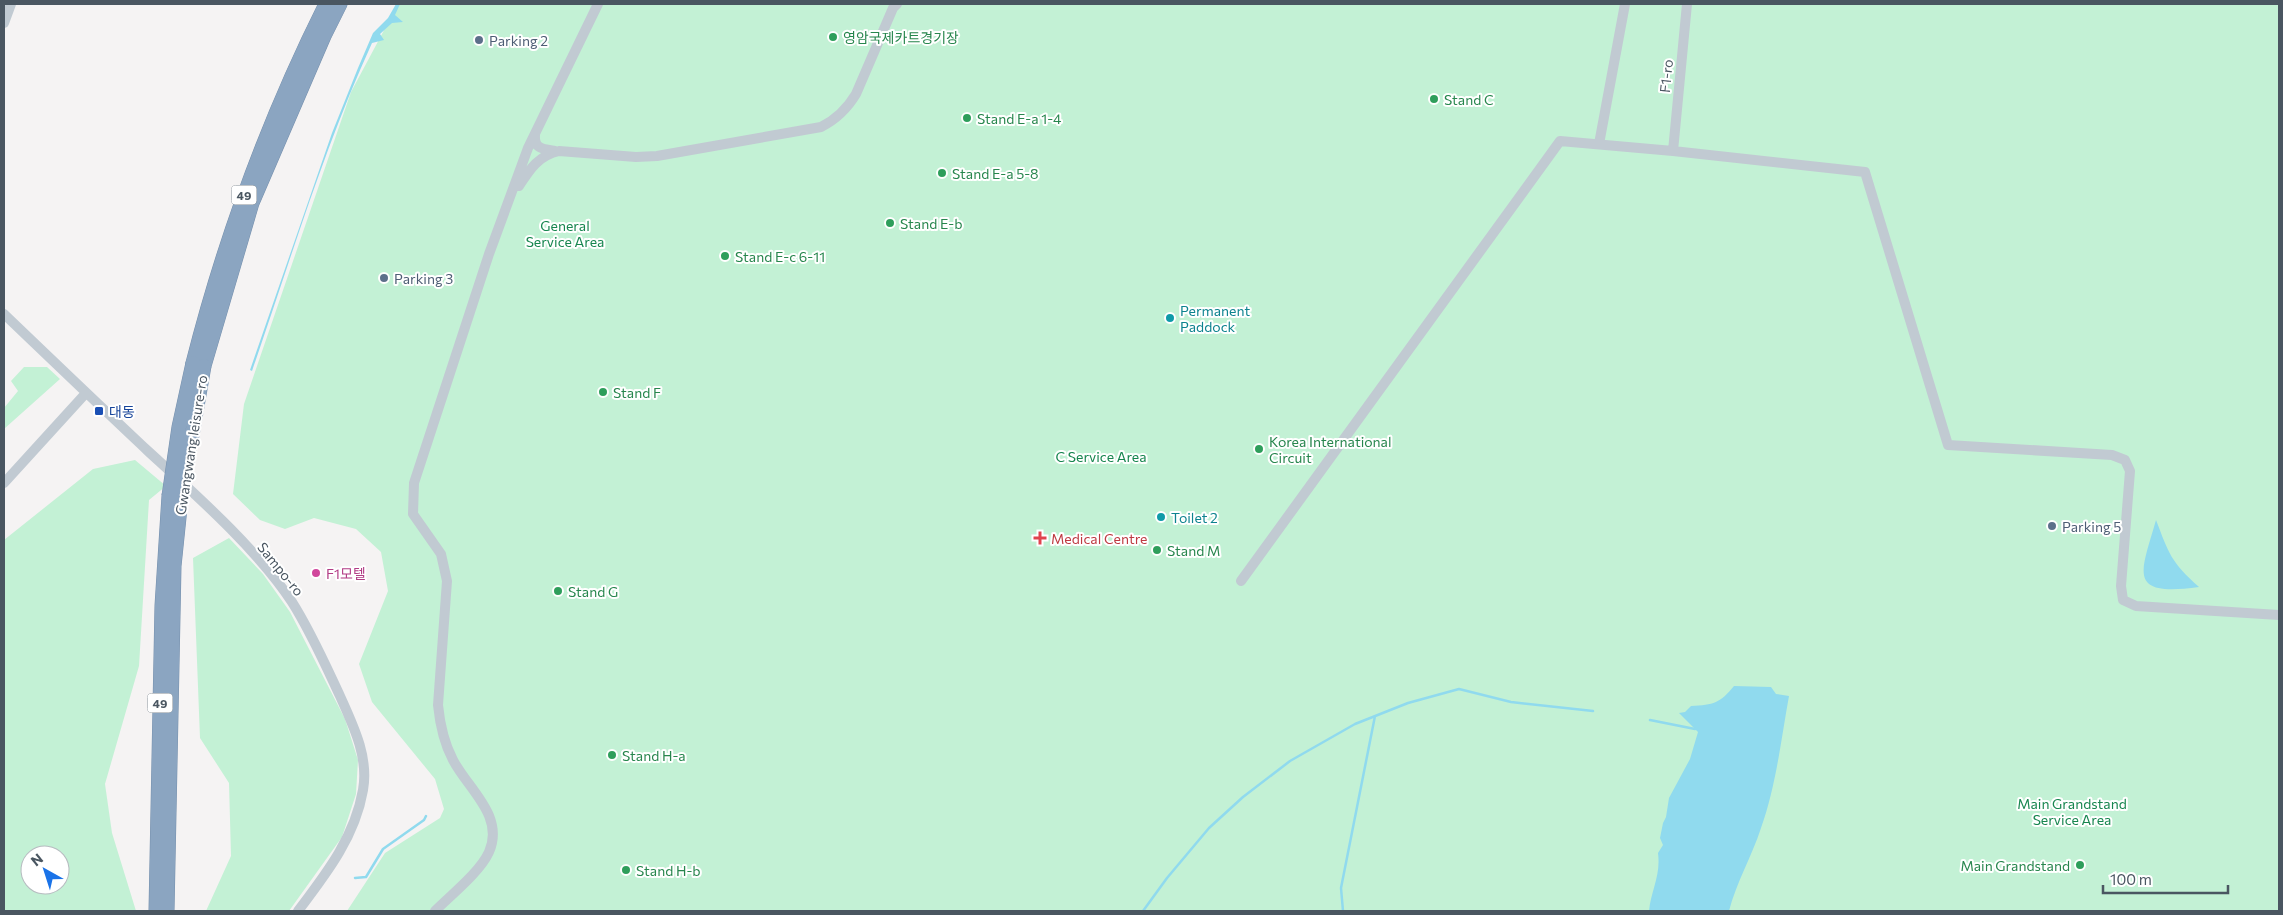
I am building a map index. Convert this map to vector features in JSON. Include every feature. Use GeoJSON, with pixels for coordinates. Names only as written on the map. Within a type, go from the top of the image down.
{"type":"FeatureCollection","features":[{"type":"Feature","properties":{"kind":"highway","name":"Gwangwang leisure-ro"},"geometry":{"type":"LineString","coordinates":[[318,34],[326,4]]}},
{"type":"Feature","properties":{"kind":"highway","name":"Gwangwang leisure-ro"},"geometry":{"type":"LineString","coordinates":[[167,911],[175,497],[179,427],[199,365],[212,288],[234,221],[277,107],[318,34],[340,4]]}},
{"type":"Feature","properties":{"kind":"highway","name":"Gwangwang leisure-ro"},"geometry":{"type":"LineString","coordinates":[[156,911],[162,606],[175,497]]}},
{"type":"Feature","properties":{"kind":"street"},"geometry":{"type":"LineString","coordinates":[[4,23],[11,4]]}},
{"type":"Feature","properties":{"kind":"street"},"geometry":{"type":"LineString","coordinates":[[435,911],[478,867],[488,854],[492,842],[492,827],[488,812],[480,798],[454,762],[441,725],[439,693],[447,581],[441,554],[413,514],[414,483],[508,204],[534,134],[598,4]]}},
{"type":"Feature","properties":{"kind":"street"},"geometry":{"type":"LineString","coordinates":[[534,134],[536,146],[542,149],[636,157],[657,156],[821,127],[832,121],[850,104],[893,8],[897,4]]}},
{"type":"Feature","properties":{"kind":"street"},"geometry":{"type":"LineString","coordinates":[[1600,144],[1625,4]]}},
{"type":"Feature","properties":{"kind":"street","name":"F1-ro"},"geometry":{"type":"LineString","coordinates":[[1673,150],[1687,4]]}},
{"type":"Feature","properties":{"kind":"street"},"geometry":{"type":"LineString","coordinates":[[1241,581],[1560,141],[1673,150],[1865,172],[1948,445],[2112,455],[2125,460],[2130,471],[2121,586],[2123,600],[2136,606],[2279,616]]}},
{"type":"Feature","properties":{"kind":"street"},"geometry":{"type":"LineString","coordinates":[[508,204],[529,170],[546,154],[559,151]]}},
{"type":"Feature","properties":{"kind":"street","name":"Sampo-ro"},"geometry":{"type":"LineString","coordinates":[[4,314],[186,485],[268,571],[291,600],[308,628],[347,711],[363,759],[364,789],[346,842],[331,867],[298,911]]}},
{"type":"Feature","properties":{"kind":"street"},"geometry":{"type":"LineString","coordinates":[[4,483],[86,393]]}},
{"type":"Feature","properties":{"kind":"green space","name":"Korea International Circuit"},"geometry":{"type":"Polygon","coordinates":[[[398,4],[2279,4],[2279,911],[347,911],[385,853],[440,818],[444,809],[435,779],[372,702],[359,664],[388,591],[381,552],[356,529],[314,518],[285,529],[260,520],[233,494],[244,404],[351,92],[398,4]]]}},
{"type":"Feature","properties":{"kind":"green space"},"geometry":{"type":"Polygon","coordinates":[[[24,367],[47,367],[60,379],[4,429],[4,408],[18,391],[11,381],[24,367]]]}},
{"type":"Feature","properties":{"kind":"green space"},"geometry":{"type":"Polygon","coordinates":[[[135,460],[166,486],[149,500],[139,666],[105,784],[112,833],[136,911],[4,911],[4,540],[93,469],[135,460]]]}},
{"type":"Feature","properties":{"kind":"green space"},"geometry":{"type":"Polygon","coordinates":[[[229,538],[263,574],[290,612],[345,719],[358,760],[356,794],[342,837],[289,911],[206,911],[231,856],[229,783],[200,738],[193,558],[229,538]]]}},
{"type":"Feature","properties":{"kind":"water"},"geometry":{"type":"Polygon","coordinates":[[[396,4],[400,4],[395,15],[403,22],[392,23],[380,34],[384,40],[372,43],[338,123],[308,205],[252,371],[250,370],[332,133],[373,33],[388,18],[396,4]]]}},
{"type":"Feature","properties":{"kind":"water"},"geometry":{"type":"Polygon","coordinates":[[[2156,520],[2172,557],[2182,571],[2199,587],[2159,588],[2149,584],[2144,577],[2146,554],[2156,520]]]}},
{"type":"Feature","properties":{"kind":"water"},"geometry":{"type":"Polygon","coordinates":[[[1734,686],[1771,687],[1776,694],[1789,696],[1774,779],[1757,838],[1729,911],[1649,911],[1657,876],[1658,853],[1663,845],[1660,838],[1669,798],[1690,759],[1698,732],[1679,713],[1685,712],[1691,706],[1716,702],[1734,686]]]}},
{"type":"Feature","properties":{"kind":"waterway"},"geometry":{"type":"LineString","coordinates":[[1143,911],[1167,878],[1209,828],[1243,797],[1290,761],[1355,724],[1408,703],[1459,689],[1511,702],[1593,711]]}},
{"type":"Feature","properties":{"kind":"waterway"},"geometry":{"type":"LineString","coordinates":[[1343,911],[1341,888],[1375,716]]}},
{"type":"Feature","properties":{"kind":"waterway"},"geometry":{"type":"LineString","coordinates":[[1650,720],[1695,729]]}},
{"type":"Feature","properties":{"kind":"waterway"},"geometry":{"type":"LineString","coordinates":[[355,878],[366,877],[383,849],[424,820],[426,816]]}},
{"type":"Feature","properties":{"kind":"place","name":"영암국제카트경기장"},"geometry":{"type":"Point","coordinates":[833,37]}},
{"type":"Feature","properties":{"kind":"place","name":"Parking 2"},"geometry":{"type":"Point","coordinates":[479,40]}},
{"type":"Feature","properties":{"kind":"place","name":"Stand C"},"geometry":{"type":"Point","coordinates":[1434,99]}},
{"type":"Feature","properties":{"kind":"place","name":"Stand E-a 1-4"},"geometry":{"type":"Point","coordinates":[967,118]}},
{"type":"Feature","properties":{"kind":"place","name":"Stand E-a 5-8"},"geometry":{"type":"Point","coordinates":[942,173]}},
{"type":"Feature","properties":{"kind":"place","name":"Stand E-b"},"geometry":{"type":"Point","coordinates":[890,223]}},
{"type":"Feature","properties":{"kind":"place","name":"Stand E-c 6-11"},"geometry":{"type":"Point","coordinates":[725,256]}},
{"type":"Feature","properties":{"kind":"place","name":"Parking 3"},"geometry":{"type":"Point","coordinates":[384,278]}},
{"type":"Feature","properties":{"kind":"place","name":"Permanent Paddock"},"geometry":{"type":"Point","coordinates":[1170,318]}},
{"type":"Feature","properties":{"kind":"place","name":"Stand F"},"geometry":{"type":"Point","coordinates":[603,392]}},
{"type":"Feature","properties":{"kind":"place","name":"대동"},"geometry":{"type":"Point","coordinates":[99,411]}},
{"type":"Feature","properties":{"kind":"place","name":"Korea International Circuit"},"geometry":{"type":"Point","coordinates":[1259,449]}},
{"type":"Feature","properties":{"kind":"place","name":"Toilet 2"},"geometry":{"type":"Point","coordinates":[1161,517]}},
{"type":"Feature","properties":{"kind":"place","name":"Parking 5"},"geometry":{"type":"Point","coordinates":[2052,526]}},
{"type":"Feature","properties":{"kind":"place","name":"Medical Centre"},"geometry":{"type":"Point","coordinates":[1040,538]}},
{"type":"Feature","properties":{"kind":"place","name":"Stand M"},"geometry":{"type":"Point","coordinates":[1157,550]}},
{"type":"Feature","properties":{"kind":"place","name":"F1모텔"},"geometry":{"type":"Point","coordinates":[316,573]}},
{"type":"Feature","properties":{"kind":"place","name":"Stand G"},"geometry":{"type":"Point","coordinates":[558,591]}},
{"type":"Feature","properties":{"kind":"place","name":"Stand H-a"},"geometry":{"type":"Point","coordinates":[612,755]}},
{"type":"Feature","properties":{"kind":"place","name":"Main Grandstand"},"geometry":{"type":"Point","coordinates":[2080,865]}},
{"type":"Feature","properties":{"kind":"place","name":"Stand H-b"},"geometry":{"type":"Point","coordinates":[626,870]}},
{"type":"Feature","properties":{"kind":"park label","name":"General Service Area"},"geometry":{"type":"Point","coordinates":[565,234]}},
{"type":"Feature","properties":{"kind":"park label","name":"C Service Area"},"geometry":{"type":"Point","coordinates":[1101,456]}},
{"type":"Feature","properties":{"kind":"park label","name":"Main Grandstand Service Area"},"geometry":{"type":"Point","coordinates":[2072,812]}}]}
